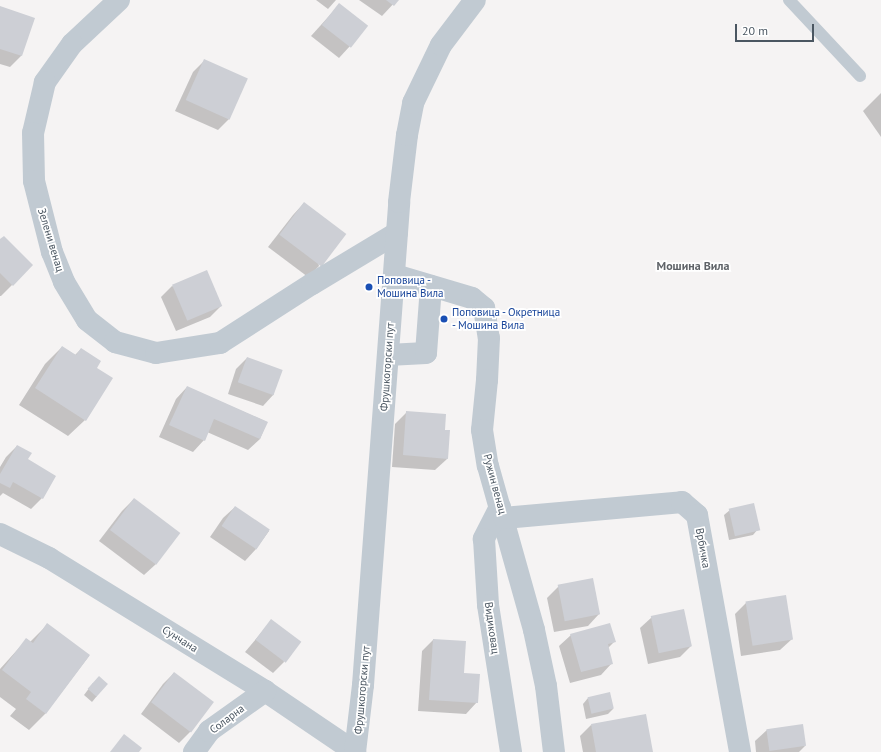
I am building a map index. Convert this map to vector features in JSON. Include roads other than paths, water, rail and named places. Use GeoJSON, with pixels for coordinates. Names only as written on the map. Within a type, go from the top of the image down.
{"type":"FeatureCollection","features":[{"type":"Feature","properties":{"kind":"street","name":"Зелени венац"},"geometry":{"type":"LineString","coordinates":[[119,0],[72,44],[45,82],[33,133],[34,181],[52,252],[64,282],[87,320],[115,342],[156,353],[220,343],[312,284],[398,233]]}},
{"type":"Feature","properties":{"kind":"street","name":"Фрушкогорски пут"},"geometry":{"type":"LineString","coordinates":[[355,752],[363,685],[388,355],[407,135],[413,103],[441,45],[475,0]]}},
{"type":"Feature","properties":{"kind":"street","name":"Ружин венац"},"geometry":{"type":"LineString","coordinates":[[395,275],[472,298],[484,308],[489,338],[488,380],[482,430],[488,466],[534,630],[546,686],[554,752]]}},
{"type":"Feature","properties":{"kind":"street"},"geometry":{"type":"LineString","coordinates":[[388,355],[426,353],[431,286]]}},
{"type":"Feature","properties":{"kind":"street","name":"Врбичка"},"geometry":{"type":"LineString","coordinates":[[502,512],[682,502],[697,515],[740,752]]}},
{"type":"Feature","properties":{"kind":"street","name":"Видиковац"},"geometry":{"type":"LineString","coordinates":[[502,512],[484,539],[488,605],[511,752]]}},
{"type":"Feature","properties":{"kind":"street","name":"Сунчана"},"geometry":{"type":"LineString","coordinates":[[0,534],[49,558],[264,691],[355,752]]}},
{"type":"Feature","properties":{"kind":"street","name":"Соларна"},"geometry":{"type":"LineString","coordinates":[[194,752],[209,731],[264,691]]}},
{"type":"Feature","properties":{"kind":"lane"},"geometry":{"type":"LineString","coordinates":[[789,0],[860,76]]}},
{"type":"Feature","properties":{"kind":"place","name":"Поповица - Мошина Вила"},"geometry":{"type":"Point","coordinates":[369,287]}},
{"type":"Feature","properties":{"kind":"place","name":"Поповица - Окретница - Мошина Вила"},"geometry":{"type":"Point","coordinates":[444,319]}},
{"type":"Feature","properties":{"kind":"district","name":"Мошина Вила"},"geometry":{"type":"Point","coordinates":[693,266]}}]}
